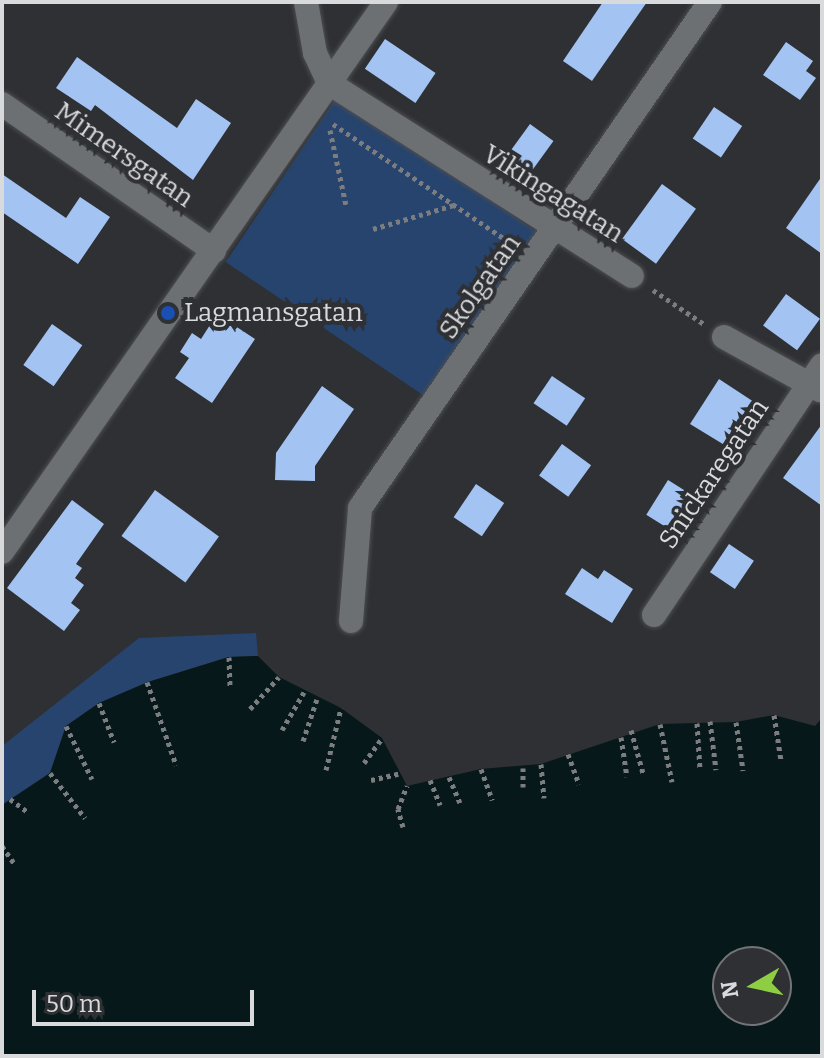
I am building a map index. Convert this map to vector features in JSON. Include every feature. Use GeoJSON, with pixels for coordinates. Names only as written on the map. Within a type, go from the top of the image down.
{"type":"FeatureCollection","features":[{"type":"Feature","properties":{"kind":"street"},"geometry":{"type":"LineString","coordinates":[[306,2],[315,53],[329,83]]}},
{"type":"Feature","properties":{"kind":"street"},"geometry":{"type":"LineString","coordinates":[[2,552],[117,381],[214,251],[386,2]]}},
{"type":"Feature","properties":{"kind":"street","name":"Skolgatan"},"geometry":{"type":"LineString","coordinates":[[351,621],[360,508],[710,2]]}},
{"type":"Feature","properties":{"kind":"street","name":"Vikingagatan"},"geometry":{"type":"LineString","coordinates":[[329,83],[553,229],[632,276]]}},
{"type":"Feature","properties":{"kind":"street","name":"Mimersgatan"},"geometry":{"type":"LineString","coordinates":[[2,104],[214,251]]}},
{"type":"Feature","properties":{"kind":"street"},"geometry":{"type":"LineString","coordinates":[[724,337],[814,388]]}},
{"type":"Feature","properties":{"kind":"street","name":"Snickaregatan"},"geometry":{"type":"LineString","coordinates":[[654,615],[814,388],[822,365]]}},
{"type":"Feature","properties":{"kind":"path"},"geometry":{"type":"LineString","coordinates":[[346,205],[328,122],[534,260]]}},
{"type":"Feature","properties":{"kind":"path"},"geometry":{"type":"LineString","coordinates":[[373,229],[455,205]]}},
{"type":"Feature","properties":{"kind":"path","name":"Vikingagatan"},"geometry":{"type":"LineString","coordinates":[[632,276],[724,337]]}},
{"type":"Feature","properties":{"kind":"path"},"geometry":{"type":"LineString","coordinates":[[229,657],[230,686]]}},
{"type":"Feature","properties":{"kind":"path"},"geometry":{"type":"LineString","coordinates":[[250,709],[279,677]]}},
{"type":"Feature","properties":{"kind":"path"},"geometry":{"type":"LineString","coordinates":[[147,682],[176,765]]}},
{"type":"Feature","properties":{"kind":"path"},"geometry":{"type":"LineString","coordinates":[[282,730],[304,692]]}},
{"type":"Feature","properties":{"kind":"path"},"geometry":{"type":"LineString","coordinates":[[303,741],[317,699]]}},
{"type":"Feature","properties":{"kind":"path"},"geometry":{"type":"LineString","coordinates":[[99,703],[114,742]]}},
{"type":"Feature","properties":{"kind":"path"},"geometry":{"type":"LineString","coordinates":[[326,770],[341,708]]}},
{"type":"Feature","properties":{"kind":"path"},"geometry":{"type":"LineString","coordinates":[[774,715],[781,760]]}},
{"type":"Feature","properties":{"kind":"path"},"geometry":{"type":"LineString","coordinates":[[710,721],[716,770]]}},
{"type":"Feature","properties":{"kind":"path"},"geometry":{"type":"LineString","coordinates":[[736,722],[743,770]]}},
{"type":"Feature","properties":{"kind":"path"},"geometry":{"type":"LineString","coordinates":[[697,723],[700,769]]}},
{"type":"Feature","properties":{"kind":"path"},"geometry":{"type":"LineString","coordinates":[[660,724],[672,782]]}},
{"type":"Feature","properties":{"kind":"path"},"geometry":{"type":"LineString","coordinates":[[66,726],[92,779]]}},
{"type":"Feature","properties":{"kind":"path"},"geometry":{"type":"LineString","coordinates":[[631,730],[643,773]]}},
{"type":"Feature","properties":{"kind":"path"},"geometry":{"type":"LineString","coordinates":[[621,737],[627,777]]}},
{"type":"Feature","properties":{"kind":"path"},"geometry":{"type":"LineString","coordinates":[[364,763],[382,738]]}},
{"type":"Feature","properties":{"kind":"path"},"geometry":{"type":"LineString","coordinates":[[568,754],[579,784]]}},
{"type":"Feature","properties":{"kind":"path"},"geometry":{"type":"LineString","coordinates":[[541,764],[544,798]]}},
{"type":"Feature","properties":{"kind":"path"},"geometry":{"type":"LineString","coordinates":[[523,768],[523,787]]}},
{"type":"Feature","properties":{"kind":"path"},"geometry":{"type":"LineString","coordinates":[[481,769],[492,800]]}},
{"type":"Feature","properties":{"kind":"path"},"geometry":{"type":"LineString","coordinates":[[50,773],[85,818]]}},
{"type":"Feature","properties":{"kind":"path"},"geometry":{"type":"LineString","coordinates":[[371,780],[398,774]]}},
{"type":"Feature","properties":{"kind":"path"},"geometry":{"type":"LineString","coordinates":[[449,777],[460,803]]}},
{"type":"Feature","properties":{"kind":"path"},"geometry":{"type":"LineString","coordinates":[[430,780],[440,805]]}},
{"type":"Feature","properties":{"kind":"path"},"geometry":{"type":"LineString","coordinates":[[403,827],[398,809],[407,786]]}},
{"type":"Feature","properties":{"kind":"path"},"geometry":{"type":"LineString","coordinates":[[10,799],[28,812]]}},
{"type":"Feature","properties":{"kind":"path"},"geometry":{"type":"LineString","coordinates":[[2,846],[14,863]]}},
{"type":"Feature","properties":{"kind":"shaded area"},"geometry":{"type":"Polygon","coordinates":[[[337,97],[537,232],[426,397],[226,262],[337,97]]]}},
{"type":"Feature","properties":{"kind":"shaded area"},"geometry":{"type":"Polygon","coordinates":[[[256,633],[258,656],[228,657],[148,682],[99,703],[66,726],[50,773],[2,805],[2,746],[139,638],[256,633]]]}},
{"type":"Feature","properties":{"kind":"shaded area"},"geometry":{"type":"Polygon","coordinates":[[[258,656],[279,677],[341,708],[382,738],[407,786],[481,769],[541,764],[660,724],[736,722],[774,715],[815,726],[822,718],[822,1056],[2,1056],[2,805],[50,773],[66,726],[99,703],[148,682],[229,657],[258,656]]]}},
{"type":"Feature","properties":{"kind":"building"},"geometry":{"type":"Polygon","coordinates":[[[603,2],[647,2],[592,81],[563,61],[603,2]]]}},
{"type":"Feature","properties":{"kind":"building"},"geometry":{"type":"Polygon","coordinates":[[[385,39],[436,73],[415,103],[365,69],[385,39]]]}},
{"type":"Feature","properties":{"kind":"building"},"geometry":{"type":"Polygon","coordinates":[[[786,42],[813,61],[806,71],[816,78],[800,100],[763,75],[786,42]]]}},
{"type":"Feature","properties":{"kind":"building"},"geometry":{"type":"Polygon","coordinates":[[[77,57],[177,128],[196,99],[231,123],[193,180],[95,105],[91,111],[56,88],[77,57]]]}},
{"type":"Feature","properties":{"kind":"building"},"geometry":{"type":"Polygon","coordinates":[[[714,107],[742,126],[721,158],[693,139],[714,107]]]}},
{"type":"Feature","properties":{"kind":"building"},"geometry":{"type":"Polygon","coordinates":[[[530,124],[553,141],[529,174],[506,157],[530,124]]]}},
{"type":"Feature","properties":{"kind":"building"},"geometry":{"type":"Polygon","coordinates":[[[2,174],[66,218],[80,197],[110,217],[78,264],[2,212],[2,174]]]}},
{"type":"Feature","properties":{"kind":"building"},"geometry":{"type":"Polygon","coordinates":[[[822,176],[822,254],[786,228],[822,176]]]}},
{"type":"Feature","properties":{"kind":"building"},"geometry":{"type":"Polygon","coordinates":[[[662,184],[696,209],[656,264],[622,239],[662,184]]]}},
{"type":"Feature","properties":{"kind":"building"},"geometry":{"type":"Polygon","coordinates":[[[786,294],[820,319],[797,350],[763,326],[786,294]]]}},
{"type":"Feature","properties":{"kind":"building"},"geometry":{"type":"Polygon","coordinates":[[[217,314],[255,339],[212,403],[175,378],[189,358],[180,352],[192,333],[201,339],[217,314]]]}},
{"type":"Feature","properties":{"kind":"building"},"geometry":{"type":"Polygon","coordinates":[[[52,324],[82,345],[54,386],[23,365],[52,324]]]}},
{"type":"Feature","properties":{"kind":"building"},"geometry":{"type":"Polygon","coordinates":[[[552,376],[585,398],[567,426],[534,403],[552,376]]]}},
{"type":"Feature","properties":{"kind":"building"},"geometry":{"type":"Polygon","coordinates":[[[719,379],[754,402],[731,449],[690,424],[719,379]]]}},
{"type":"Feature","properties":{"kind":"building"},"geometry":{"type":"Polygon","coordinates":[[[322,386],[354,409],[315,466],[315,481],[275,480],[276,453],[322,386]]]}},
{"type":"Feature","properties":{"kind":"building"},"geometry":{"type":"Polygon","coordinates":[[[822,424],[822,506],[783,478],[822,424]]]}},
{"type":"Feature","properties":{"kind":"building"},"geometry":{"type":"Polygon","coordinates":[[[562,444],[591,465],[568,497],[539,476],[562,444]]]}},
{"type":"Feature","properties":{"kind":"building"},"geometry":{"type":"Polygon","coordinates":[[[668,480],[695,497],[673,532],[646,515],[668,480]]]}},
{"type":"Feature","properties":{"kind":"building"},"geometry":{"type":"Polygon","coordinates":[[[476,484],[504,503],[482,536],[454,517],[476,484]]]}},
{"type":"Feature","properties":{"kind":"building"},"geometry":{"type":"Polygon","coordinates":[[[155,490],[219,536],[185,583],[121,536],[155,490]]]}},
{"type":"Feature","properties":{"kind":"building"},"geometry":{"type":"Polygon","coordinates":[[[72,500],[104,524],[76,564],[82,568],[75,578],[84,585],[71,603],[80,610],[64,631],[7,588],[72,500]]]}},
{"type":"Feature","properties":{"kind":"building"},"geometry":{"type":"Polygon","coordinates":[[[729,544],[754,561],[735,589],[710,572],[729,544]]]}},
{"type":"Feature","properties":{"kind":"building"},"geometry":{"type":"Polygon","coordinates":[[[582,568],[598,579],[604,570],[633,589],[612,623],[565,594],[582,568]]]}},
{"type":"Feature","properties":{"kind":"place","name":"Lagmansgatan"},"geometry":{"type":"Point","coordinates":[168,313]}}]}
